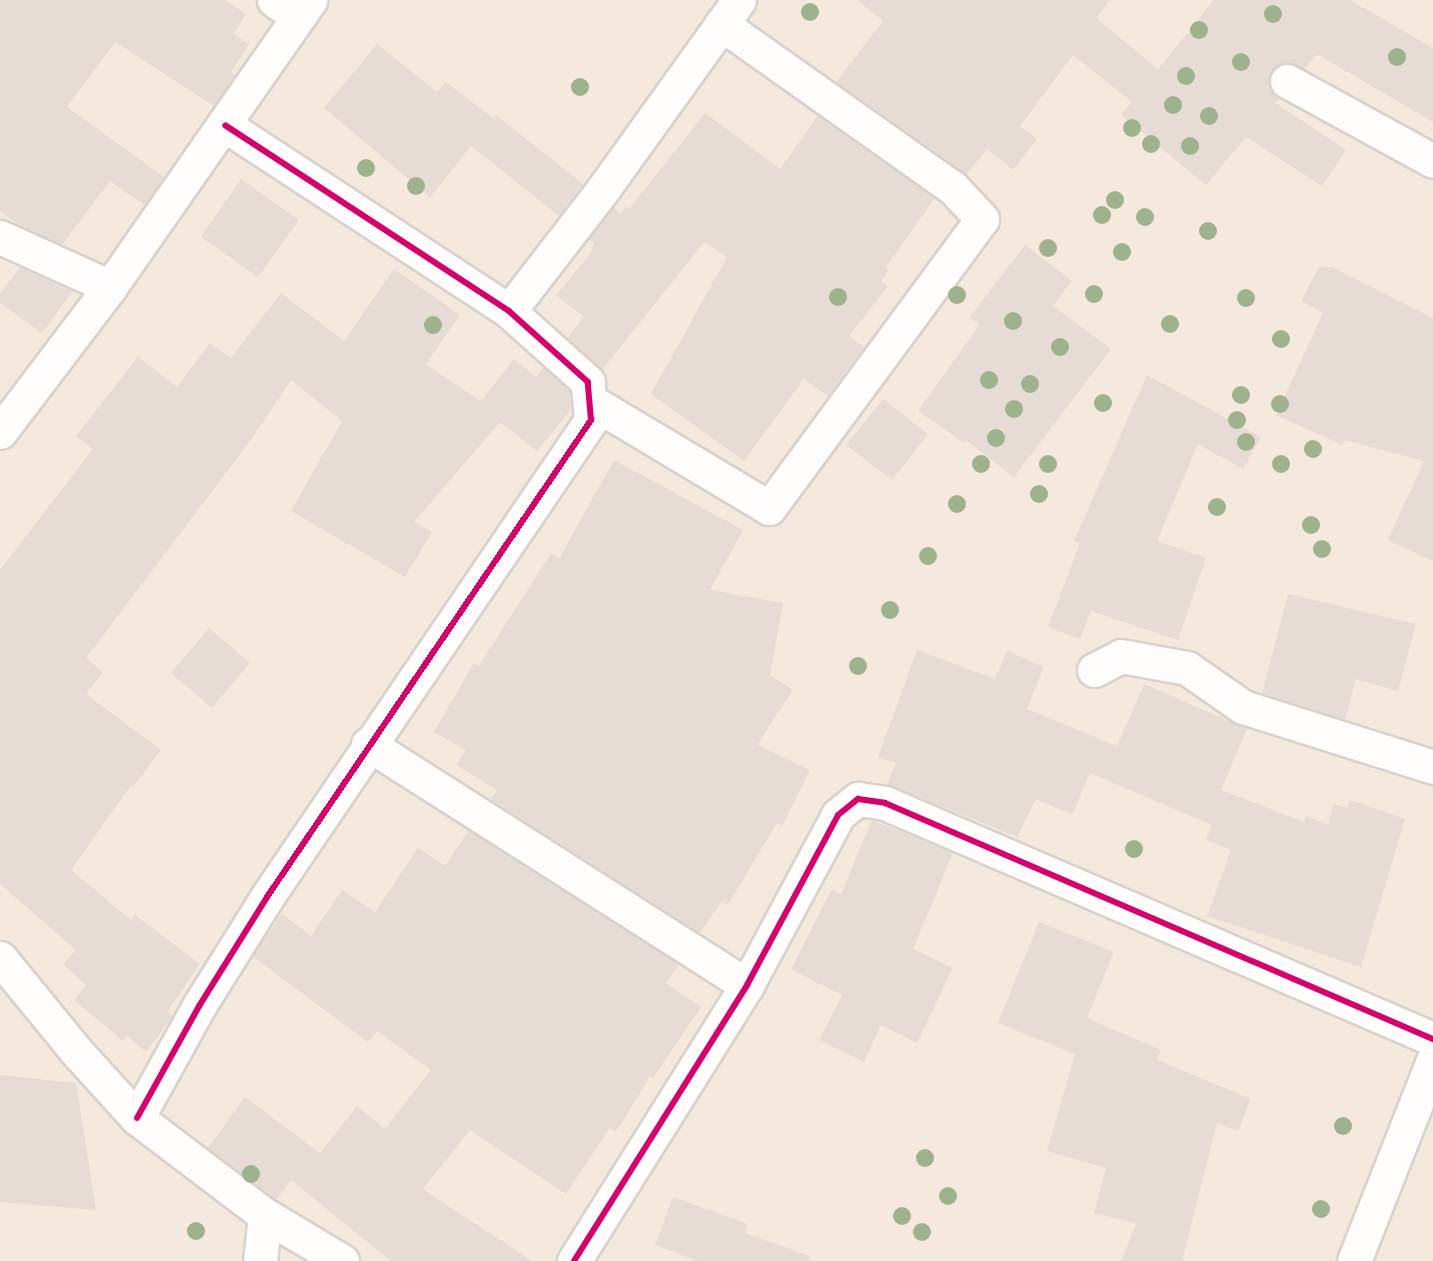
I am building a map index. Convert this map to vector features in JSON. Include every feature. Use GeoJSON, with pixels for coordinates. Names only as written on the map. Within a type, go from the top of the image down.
{"type":"FeatureCollection","features":[{"type":"Feature","properties":{"kind":"street"},"geometry":{"type":"LineString","coordinates":[[0,432],[110,287],[225,125],[294,6]]}},
{"type":"Feature","properties":{"kind":"street"},"geometry":{"type":"LineString","coordinates":[[509,311],[604,188],[730,12],[953,188],[982,219],[769,508],[592,402]]}},
{"type":"Feature","properties":{"kind":"street"},"geometry":{"type":"LineString","coordinates":[[1287,81],[1433,161]]}},
{"type":"Feature","properties":{"kind":"street"},"geometry":{"type":"LineString","coordinates":[[137,1118],[199,1006],[368,744],[591,420],[592,402],[588,382],[576,368],[509,311],[225,125]]}},
{"type":"Feature","properties":{"kind":"street"},"geometry":{"type":"LineString","coordinates":[[0,237],[110,287]]}},
{"type":"Feature","properties":{"kind":"street"},"geometry":{"type":"LineString","coordinates":[[1094,670],[1122,656],[1187,668],[1244,707],[1433,767]]}},
{"type":"Feature","properties":{"kind":"street"},"geometry":{"type":"LineString","coordinates":[[368,744],[747,985]]}},
{"type":"Feature","properties":{"kind":"street"},"geometry":{"type":"LineString","coordinates":[[574,1261],[747,985],[838,815],[858,799],[885,803],[1433,1039]]}},
{"type":"Feature","properties":{"kind":"street"},"geometry":{"type":"LineString","coordinates":[[0,958],[76,1051],[137,1118],[265,1215],[342,1261]]}},
{"type":"Feature","properties":{"kind":"street"},"geometry":{"type":"LineString","coordinates":[[1354,1261],[1433,1060]]}},
{"type":"Feature","properties":{"kind":"street"},"geometry":{"type":"LineString","coordinates":[[260,1261],[265,1215]]}},
{"type":"Feature","properties":{"kind":"shaded area"},"geometry":{"type":"Polygon","coordinates":[[[0,0],[1433,0],[1433,1261],[0,1261],[0,0]]]}},
{"type":"Feature","properties":{"kind":"building"},"geometry":{"type":"Polygon","coordinates":[[[0,0],[225,0],[246,14],[233,34],[249,44],[231,72],[235,75],[214,106],[115,42],[67,107],[164,177],[144,205],[110,181],[62,245],[21,226],[0,211],[0,0]]]}},
{"type":"Feature","properties":{"kind":"building"},"geometry":{"type":"Polygon","coordinates":[[[857,0],[1110,0],[1096,18],[1158,69],[1214,0],[1350,0],[1433,48],[1433,122],[1317,54],[1304,69],[1286,62],[1270,73],[1271,90],[1279,98],[1275,103],[1346,150],[1322,186],[1246,137],[1206,185],[1121,115],[1132,102],[1073,55],[1020,126],[1037,139],[1013,170],[987,149],[966,175],[836,82],[883,21],[857,0]]]}},
{"type":"Feature","properties":{"kind":"building"},"geometry":{"type":"Polygon","coordinates":[[[377,44],[437,92],[446,82],[494,119],[497,116],[583,184],[559,216],[471,146],[430,197],[324,108],[377,44]]]}},
{"type":"Feature","properties":{"kind":"building"},"geometry":{"type":"Polygon","coordinates":[[[705,113],[780,169],[818,116],[935,198],[886,267],[889,270],[881,281],[888,286],[849,336],[864,347],[828,396],[804,379],[744,461],[651,394],[727,257],[704,242],[602,370],[567,338],[584,317],[556,295],[590,254],[594,244],[588,239],[613,208],[620,213],[625,206],[629,209],[705,113]]]}},
{"type":"Feature","properties":{"kind":"building"},"geometry":{"type":"Polygon","coordinates":[[[241,179],[299,220],[258,277],[201,237],[241,179]]]}},
{"type":"Feature","properties":{"kind":"building"},"geometry":{"type":"Polygon","coordinates":[[[1025,245],[1072,281],[1053,306],[1111,349],[1014,477],[966,440],[964,443],[918,411],[980,324],[969,318],[1025,245]]]}},
{"type":"Feature","properties":{"kind":"building"},"geometry":{"type":"Polygon","coordinates":[[[20,267],[72,292],[42,333],[0,303],[0,294],[20,267]]]}},
{"type":"Feature","properties":{"kind":"building"},"geometry":{"type":"Polygon","coordinates":[[[1319,267],[1332,267],[1433,318],[1433,561],[1388,540],[1424,461],[1345,440],[1342,445],[1276,415],[1323,313],[1301,301],[1319,267]]]}},
{"type":"Feature","properties":{"kind":"building"},"geometry":{"type":"Polygon","coordinates":[[[394,269],[460,315],[426,364],[481,401],[514,359],[536,377],[544,367],[570,391],[571,409],[537,451],[500,422],[414,522],[432,532],[405,577],[291,511],[342,421],[291,380],[250,441],[86,658],[103,672],[86,694],[161,750],[133,787],[131,785],[71,870],[131,920],[135,915],[200,964],[167,1012],[172,1016],[146,1052],[127,1036],[123,1041],[74,1000],[86,985],[63,964],[76,950],[0,884],[0,570],[93,449],[76,436],[138,357],[177,387],[210,343],[231,358],[281,293],[344,341],[394,269]]]}},
{"type":"Feature","properties":{"kind":"building"},"geometry":{"type":"Polygon","coordinates":[[[1147,375],[1261,437],[1243,469],[1198,444],[1157,541],[1206,558],[1178,640],[1091,611],[1080,639],[1048,627],[1080,543],[1074,541],[1147,375]]]}},
{"type":"Feature","properties":{"kind":"building"},"geometry":{"type":"Polygon","coordinates":[[[883,399],[928,434],[892,480],[846,445],[883,399]]]}},
{"type":"Feature","properties":{"kind":"building"},"geometry":{"type":"Polygon","coordinates":[[[614,460],[743,530],[710,590],[783,603],[770,675],[793,690],[757,745],[810,770],[782,826],[777,823],[728,905],[722,901],[700,933],[490,799],[497,790],[456,765],[466,750],[434,732],[474,663],[479,666],[551,553],[559,559],[614,460]]]}},
{"type":"Feature","properties":{"kind":"building"},"geometry":{"type":"Polygon","coordinates":[[[1288,594],[1416,624],[1398,691],[1356,679],[1345,720],[1262,693],[1288,594]]]}},
{"type":"Feature","properties":{"kind":"building"},"geometry":{"type":"Polygon","coordinates":[[[209,628],[250,663],[212,708],[171,673],[209,628]]]}},
{"type":"Feature","properties":{"kind":"building"},"geometry":{"type":"Polygon","coordinates":[[[917,650],[995,679],[1007,651],[1044,667],[1027,709],[1117,746],[1144,684],[1247,729],[1221,790],[1304,822],[1306,816],[1328,825],[1334,804],[1347,808],[1350,800],[1405,819],[1361,967],[1207,916],[1231,850],[1206,840],[1212,825],[1090,773],[1072,815],[1036,799],[1017,837],[887,784],[896,763],[878,757],[917,650]]]}},
{"type":"Feature","properties":{"kind":"building"},"geometry":{"type":"Polygon","coordinates":[[[872,820],[953,853],[913,949],[953,968],[917,1043],[881,1025],[864,1062],[819,1040],[842,995],[791,969],[832,889],[841,894],[872,820]]]}},
{"type":"Feature","properties":{"kind":"building"},"geometry":{"type":"Polygon","coordinates":[[[469,830],[679,964],[666,983],[701,1007],[653,1078],[650,1076],[616,1132],[610,1128],[566,1194],[470,1130],[423,1189],[532,1261],[391,1261],[291,1180],[276,1200],[208,1148],[245,1097],[320,1153],[357,1106],[385,1129],[431,1070],[377,1031],[368,1042],[252,956],[282,914],[311,936],[342,890],[375,912],[418,848],[445,866],[469,830]]]}},
{"type":"Feature","properties":{"kind":"building"},"geometry":{"type":"Polygon","coordinates":[[[1039,922],[1114,952],[1087,1018],[1161,1050],[1157,1060],[1251,1099],[1238,1131],[1217,1123],[1182,1261],[1121,1261],[1136,1224],[1094,1213],[1106,1168],[1047,1151],[1075,1054],[998,1023],[1039,922]]]}},
{"type":"Feature","properties":{"kind":"building"},"geometry":{"type":"Polygon","coordinates":[[[0,1075],[76,1083],[96,1210],[0,1202],[0,1075]]]}},
{"type":"Feature","properties":{"kind":"building"},"geometry":{"type":"Polygon","coordinates":[[[673,1197],[748,1224],[745,1233],[810,1256],[809,1261],[698,1261],[655,1245],[673,1197]]]}},
{"type":"Feature","properties":{"kind":"cycle path"},"geometry":{"type":"LineString","coordinates":[[137,1118],[199,1006],[267,897],[591,420],[588,382],[509,311],[225,125]]}},
{"type":"Feature","properties":{"kind":"cycle path"},"geometry":{"type":"LineString","coordinates":[[574,1261],[747,985],[838,815],[858,799],[885,803],[1433,1039]]}}]}
